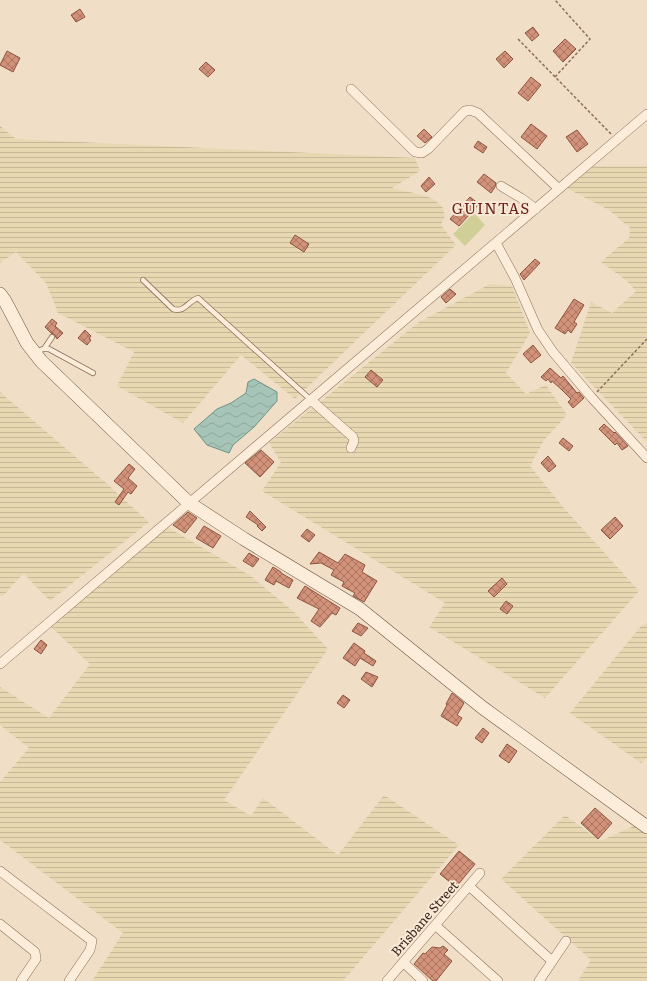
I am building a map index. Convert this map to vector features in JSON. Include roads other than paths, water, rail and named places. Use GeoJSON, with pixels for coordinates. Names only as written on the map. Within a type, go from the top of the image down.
{"type":"FeatureCollection","features":[{"type":"Feature","properties":{"kind":"street"},"geometry":{"type":"LineString","coordinates":[[351,89],[415,152],[422,153],[428,149],[465,112],[470,110],[478,113],[559,189]]}},
{"type":"Feature","properties":{"kind":"street"},"geometry":{"type":"LineString","coordinates":[[0,664],[647,114]]}},
{"type":"Feature","properties":{"kind":"street"},"geometry":{"type":"LineString","coordinates":[[501,186],[536,209]]}},
{"type":"Feature","properties":{"kind":"street"},"geometry":{"type":"LineString","coordinates":[[496,243],[515,278],[538,330],[553,352],[592,398],[647,458]]}},
{"type":"Feature","properties":{"kind":"street"},"geometry":{"type":"LineString","coordinates":[[0,294],[27,343],[39,351],[41,361],[189,503],[244,539],[360,609],[483,708],[647,827]]}},
{"type":"Feature","properties":{"kind":"street"},"geometry":{"type":"LineString","coordinates":[[311,400],[353,437],[354,441],[351,448]]}},
{"type":"Feature","properties":{"kind":"street"},"geometry":{"type":"LineString","coordinates":[[0,871],[92,941],[90,950],[69,981]]}},
{"type":"Feature","properties":{"kind":"street","name":"Brisbane Street"},"geometry":{"type":"LineString","coordinates":[[387,981],[480,873]]}},
{"type":"Feature","properties":{"kind":"street"},"geometry":{"type":"LineString","coordinates":[[469,886],[552,961]]}},
{"type":"Feature","properties":{"kind":"street"},"geometry":{"type":"LineString","coordinates":[[0,924],[35,952],[36,959],[22,981]]}},
{"type":"Feature","properties":{"kind":"street"},"geometry":{"type":"LineString","coordinates":[[435,925],[498,981]]}},
{"type":"Feature","properties":{"kind":"street"},"geometry":{"type":"LineString","coordinates":[[539,981],[566,941]]}},
{"type":"Feature","properties":{"kind":"street"},"geometry":{"type":"LineString","coordinates":[[403,962],[423,981]]}},
{"type":"Feature","properties":{"kind":"lane"},"geometry":{"type":"LineString","coordinates":[[143,280],[173,309],[184,309],[193,300],[198,298],[311,400]]}},
{"type":"Feature","properties":{"kind":"lane"},"geometry":{"type":"LineString","coordinates":[[39,351],[52,337]]}},
{"type":"Feature","properties":{"kind":"lane"},"geometry":{"type":"LineString","coordinates":[[39,351],[49,349],[53,350],[93,373]]}},
{"type":"Feature","properties":{"kind":"water"},"geometry":{"type":"Polygon","coordinates":[[[254,379],[277,392],[277,401],[254,427],[233,445],[229,453],[207,445],[194,429],[217,409],[231,403],[246,393],[248,382],[254,379]]]}},
{"type":"Feature","properties":{"kind":"district","name":"GUINTAS"},"geometry":{"type":"Point","coordinates":[491,207]}}]}
